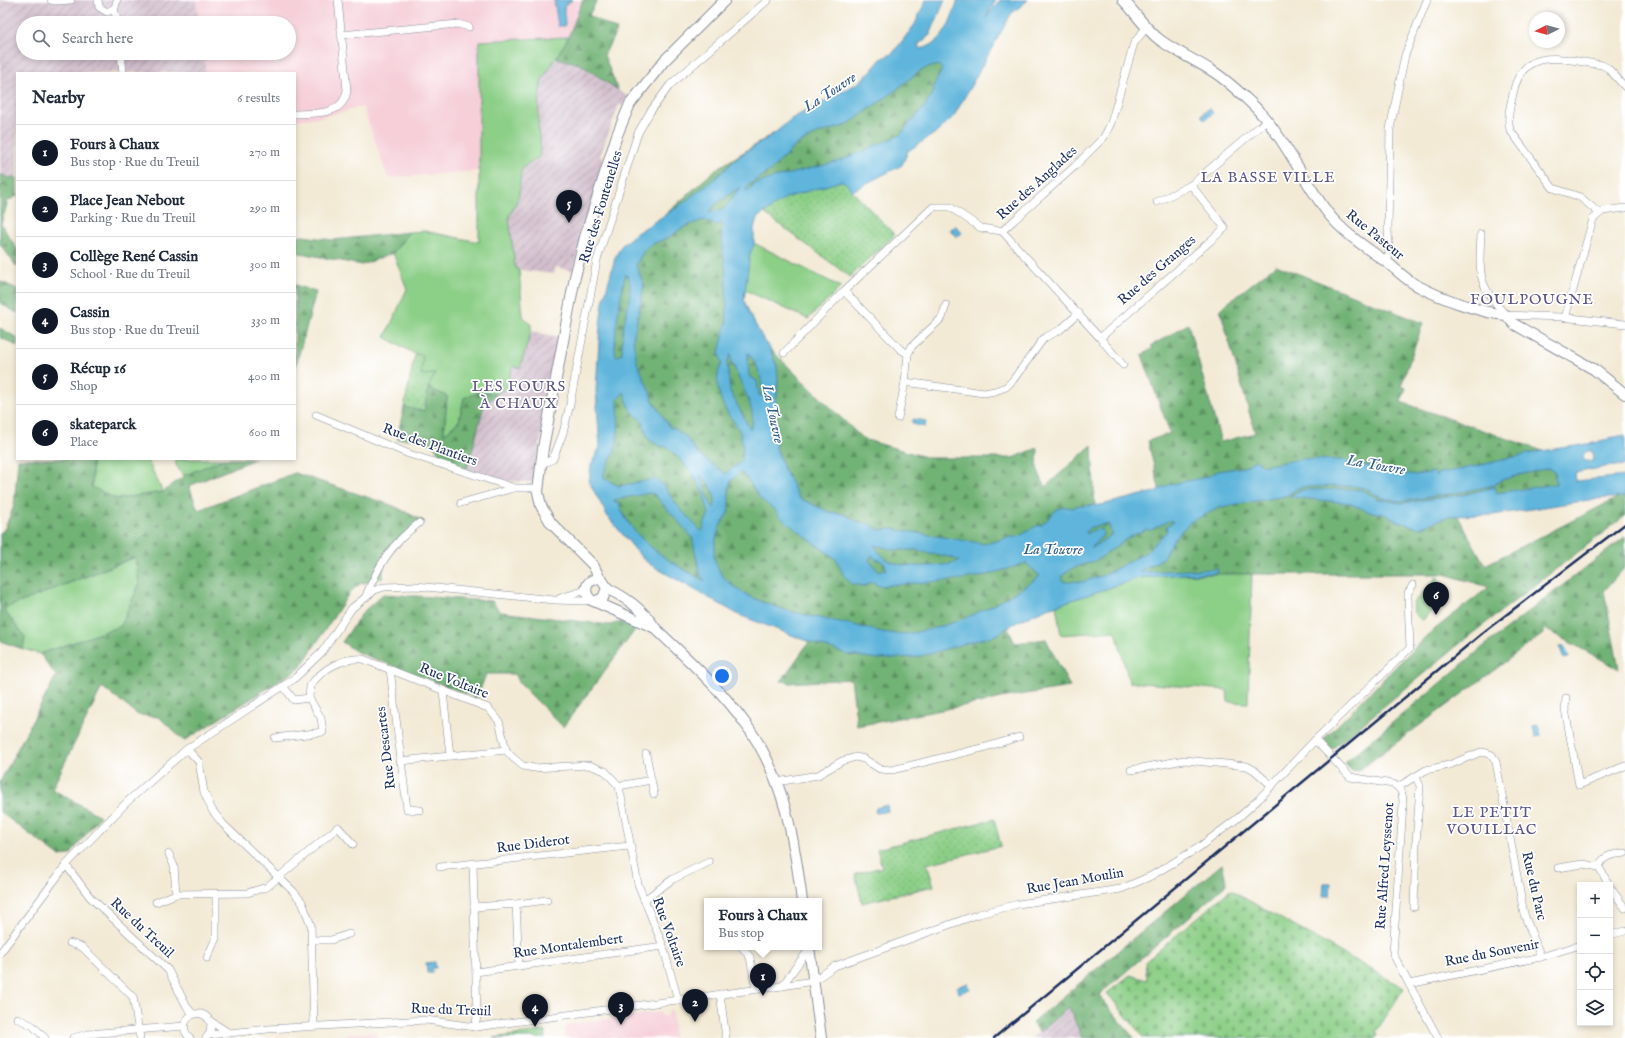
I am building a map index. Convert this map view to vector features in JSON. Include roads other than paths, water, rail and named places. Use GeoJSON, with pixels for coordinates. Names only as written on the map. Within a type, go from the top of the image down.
{"type":"FeatureCollection","features":[{"type":"Feature","properties":{"kind":"street"},"geometry":{"type":"LineString","coordinates":[[51,0],[71,0]]}},
{"type":"Feature","properties":{"kind":"street"},"geometry":{"type":"LineString","coordinates":[[98,0],[99,7],[104,11],[110,12],[117,5],[117,0]]}},
{"type":"Feature","properties":{"kind":"street"},"geometry":{"type":"LineString","coordinates":[[296,114],[332,110],[343,104],[347,90],[338,0]]}},
{"type":"Feature","properties":{"kind":"street"},"geometry":{"type":"LineString","coordinates":[[593,601],[592,584],[586,559],[548,518],[541,506],[537,488],[540,461],[579,261],[622,120],[630,104],[651,75],[725,0]]}},
{"type":"Feature","properties":{"kind":"street","name":"Rue des Fontenelles"},"geometry":{"type":"LineString","coordinates":[[540,461],[548,462],[553,459],[563,433],[570,404],[597,260],[638,133],[650,112],[670,85],[768,0]]}},
{"type":"Feature","properties":{"kind":"street","name":"Rue Pasteur"},"geometry":{"type":"LineString","coordinates":[[1123,0],[1139,17],[1146,28],[1161,41],[1211,70],[1234,87],[1266,121],[1339,227],[1416,285],[1488,312],[1506,315]]}},
{"type":"Feature","properties":{"kind":"street"},"geometry":{"type":"LineString","coordinates":[[1387,263],[1389,255],[1388,229],[1390,129],[1405,55],[1427,0]]}},
{"type":"Feature","properties":{"kind":"street"},"geometry":{"type":"LineString","coordinates":[[114,9],[116,16]]}},
{"type":"Feature","properties":{"kind":"street"},"geometry":{"type":"LineString","coordinates":[[341,34],[458,24],[469,27]]}},
{"type":"Feature","properties":{"kind":"street","name":"Rue des Anglades"},"geometry":{"type":"LineString","coordinates":[[784,353],[844,291],[933,207],[950,207],[981,228],[1002,231],[1074,167],[1104,137],[1111,123],[1134,44],[1146,28]]}},
{"type":"Feature","properties":{"kind":"street"},"geometry":{"type":"LineString","coordinates":[[1599,213],[1580,197],[1553,188],[1510,130],[1508,119],[1515,82],[1526,66],[1534,61],[1544,58],[1602,65],[1608,68],[1625,87]]}},
{"type":"Feature","properties":{"kind":"street"},"geometry":{"type":"LineString","coordinates":[[122,60],[123,72]]}},
{"type":"Feature","properties":{"kind":"street"},"geometry":{"type":"LineString","coordinates":[[1157,202],[1191,185],[1266,121]]}},
{"type":"Feature","properties":{"kind":"street","name":"Rue des Granges"},"geometry":{"type":"LineString","coordinates":[[1100,338],[1225,228],[1191,185]]}},
{"type":"Feature","properties":{"kind":"street"},"geometry":{"type":"LineString","coordinates":[[1565,318],[1593,220],[1599,213],[1611,209],[1625,208]]}},
{"type":"Feature","properties":{"kind":"street"},"geometry":{"type":"LineString","coordinates":[[1002,231],[1123,364]]}},
{"type":"Feature","properties":{"kind":"street"},"geometry":{"type":"LineString","coordinates":[[1481,234],[1480,275],[1485,290],[1514,324],[1595,370],[1625,394]]}},
{"type":"Feature","properties":{"kind":"street"},"geometry":{"type":"LineString","coordinates":[[844,291],[900,349],[908,354]]}},
{"type":"Feature","properties":{"kind":"street"},"geometry":{"type":"LineString","coordinates":[[1488,312],[1492,308],[1493,300]]}},
{"type":"Feature","properties":{"kind":"street"},"geometry":{"type":"LineString","coordinates":[[898,418],[905,382],[908,354],[912,346],[942,318],[946,305]]}},
{"type":"Feature","properties":{"kind":"street"},"geometry":{"type":"LineString","coordinates":[[905,382],[984,393],[995,392],[1006,387],[1013,380],[1044,338],[1060,330],[1079,314]]}},
{"type":"Feature","properties":{"kind":"street"},"geometry":{"type":"LineString","coordinates":[[1506,315],[1565,318],[1625,324]]}},
{"type":"Feature","properties":{"kind":"street","name":"Rue des Plantiers"},"geometry":{"type":"LineString","coordinates":[[316,415],[409,454],[515,488],[537,488]]}},
{"type":"Feature","properties":{"kind":"street"},"geometry":{"type":"LineString","coordinates":[[461,503],[515,488]]}},
{"type":"Feature","properties":{"kind":"street"},"geometry":{"type":"LineString","coordinates":[[364,598],[377,570],[392,547],[402,535],[419,523]]}},
{"type":"Feature","properties":{"kind":"street"},"geometry":{"type":"LineString","coordinates":[[0,953],[66,866],[128,801],[187,749],[299,676],[318,658],[352,608],[364,598],[384,587],[410,586],[554,600],[593,601],[606,596],[607,588],[604,582],[592,584],[554,600]]}},
{"type":"Feature","properties":{"kind":"street","name":"Rue Jean Moulin"},"geometry":{"type":"LineString","coordinates":[[813,981],[835,966],[979,914],[1018,904],[1127,887],[1182,858],[1215,836],[1238,818],[1315,740],[1410,648],[1408,593],[1413,584]]}},
{"type":"Feature","properties":{"kind":"street"},"geometry":{"type":"LineString","coordinates":[[607,588],[630,601],[650,620],[655,628],[735,710],[754,736],[777,782],[792,829],[802,898]]}},
{"type":"Feature","properties":{"kind":"street"},"geometry":{"type":"LineString","coordinates":[[593,601],[655,628]]}},
{"type":"Feature","properties":{"kind":"street","name":"Rue Voltaire"},"geometry":{"type":"LineString","coordinates":[[309,698],[310,686],[314,680],[332,666],[344,661],[363,659],[488,708],[495,715],[501,726],[506,750]]}},
{"type":"Feature","properties":{"kind":"street","name":"Rue Descartes"},"geometry":{"type":"LineString","coordinates":[[390,670],[406,809],[420,810]]}},
{"type":"Feature","properties":{"kind":"street"},"geometry":{"type":"LineString","coordinates":[[275,738],[323,732],[321,718],[309,698],[294,700],[284,686]]}},
{"type":"Feature","properties":{"kind":"street"},"geometry":{"type":"LineString","coordinates":[[443,691],[450,756]]}},
{"type":"Feature","properties":{"kind":"street"},"geometry":{"type":"LineString","coordinates":[[1566,698],[1565,709],[1580,785],[1625,766]]}},
{"type":"Feature","properties":{"kind":"street"},"geometry":{"type":"LineString","coordinates":[[777,782],[818,775],[849,758],[864,759],[880,769],[892,770],[986,747],[1019,737]]}},
{"type":"Feature","properties":{"kind":"street","name":"Rue Alfred Leyssenot"},"geometry":{"type":"LineString","coordinates":[[1315,740],[1350,777],[1393,784],[1398,787],[1402,794],[1403,805],[1394,954],[1438,1038]]}},
{"type":"Feature","properties":{"kind":"street"},"geometry":{"type":"LineString","coordinates":[[187,749],[199,762],[204,792],[212,810],[223,824],[302,902],[310,920],[312,940],[314,1026]]}},
{"type":"Feature","properties":{"kind":"street"},"geometry":{"type":"LineString","coordinates":[[400,761],[506,750],[523,766],[534,768],[589,765],[597,767],[611,775],[619,786],[651,780]]}},
{"type":"Feature","properties":{"kind":"street","name":"Rue du Parc"},"geometry":{"type":"LineString","coordinates":[[1398,787],[1431,769],[1449,765],[1481,752],[1492,756],[1496,762],[1524,914],[1541,957]]}},
{"type":"Feature","properties":{"kind":"street"},"geometry":{"type":"LineString","coordinates":[[646,754],[654,794]]}},
{"type":"Feature","properties":{"kind":"street"},"geometry":{"type":"LineString","coordinates":[[1131,770],[1191,760],[1247,766],[1254,770],[1271,785]]}},
{"type":"Feature","properties":{"kind":"street"},"geometry":{"type":"LineString","coordinates":[[1414,907],[1420,786],[1416,777]]}},
{"type":"Feature","properties":{"kind":"street","name":"Rue Voltaire"},"geometry":{"type":"LineString","coordinates":[[619,786],[629,846],[644,900],[663,946],[678,1000]]}},
{"type":"Feature","properties":{"kind":"street"},"geometry":{"type":"LineString","coordinates":[[156,902],[176,894],[247,893],[258,891],[267,887],[338,827],[353,844]]}},
{"type":"Feature","properties":{"kind":"street","name":"Rue Diderot"},"geometry":{"type":"LineString","coordinates":[[440,867],[629,846]]}},
{"type":"Feature","properties":{"kind":"street"},"geometry":{"type":"LineString","coordinates":[[1607,882],[1599,867],[1601,861],[1605,857],[1625,853]]}},
{"type":"Feature","properties":{"kind":"street"},"geometry":{"type":"LineString","coordinates":[[169,854],[174,866],[176,894]]}},
{"type":"Feature","properties":{"kind":"street"},"geometry":{"type":"LineString","coordinates":[[644,900],[673,879],[709,862]]}},
{"type":"Feature","properties":{"kind":"street"},"geometry":{"type":"LineString","coordinates":[[473,864],[477,1017],[475,1027]]}},
{"type":"Feature","properties":{"kind":"street"},"geometry":{"type":"LineString","coordinates":[[1558,868],[1583,864],[1599,867]]}},
{"type":"Feature","properties":{"kind":"street","name":"Rue du Treuil"},"geometry":{"type":"LineString","coordinates":[[66,866],[90,897],[168,970],[187,1007],[193,1014]]}},
{"type":"Feature","properties":{"kind":"street"},"geometry":{"type":"LineString","coordinates":[[1613,892],[1625,908]]}},
{"type":"Feature","properties":{"kind":"street"},"geometry":{"type":"LineString","coordinates":[[207,958],[216,938],[216,894]]}},
{"type":"Feature","properties":{"kind":"street"},"geometry":{"type":"LineString","coordinates":[[474,907],[547,900]]}},
{"type":"Feature","properties":{"kind":"street"},"geometry":{"type":"LineString","coordinates":[[516,904],[519,966]]}},
{"type":"Feature","properties":{"kind":"street"},"geometry":{"type":"LineString","coordinates":[[1613,934],[1625,931]]}},
{"type":"Feature","properties":{"kind":"street"},"geometry":{"type":"LineString","coordinates":[[312,940],[331,940],[348,934]]}},
{"type":"Feature","properties":{"kind":"street"},"geometry":{"type":"LineString","coordinates":[[70,943],[82,947],[133,997],[140,1038]]}},
{"type":"Feature","properties":{"kind":"street","name":"Rue Montalembert"},"geometry":{"type":"LineString","coordinates":[[476,972],[663,946]]}},
{"type":"Feature","properties":{"kind":"street","name":"Rue du Souvenir"},"geometry":{"type":"LineString","coordinates":[[1409,984],[1541,957],[1577,946]]}},
{"type":"Feature","properties":{"kind":"street"},"geometry":{"type":"LineString","coordinates":[[744,950],[750,957],[756,989]]}},
{"type":"Feature","properties":{"kind":"street"},"geometry":{"type":"LineString","coordinates":[[782,986],[808,950]]}},
{"type":"Feature","properties":{"kind":"street"},"geometry":{"type":"LineString","coordinates":[[809,950],[821,1038]]}},
{"type":"Feature","properties":{"kind":"street","name":"Rue du Treuil"},"geometry":{"type":"LineString","coordinates":[[207,1037],[229,1033],[314,1026],[426,1020],[475,1027],[526,1022],[813,981]]}},
{"type":"Feature","properties":{"kind":"street"},"geometry":{"type":"LineString","coordinates":[[720,994],[726,1038]]}},
{"type":"Feature","properties":{"kind":"street"},"geometry":{"type":"LineString","coordinates":[[188,1037],[184,1026],[187,1019],[193,1014],[205,1015],[210,1021],[229,1033]]}},
{"type":"Feature","properties":{"kind":"street"},"geometry":{"type":"LineString","coordinates":[[17,1018],[33,1026],[45,1038]]}},
{"type":"Feature","properties":{"kind":"street"},"geometry":{"type":"LineString","coordinates":[[207,1037],[212,1027],[210,1021]]}},
{"type":"Feature","properties":{"kind":"street"},"geometry":{"type":"LineString","coordinates":[[73,1038],[88,1034],[184,1026]]}},
{"type":"Feature","properties":{"kind":"water"},"geometry":{"type":"Polygon","coordinates":[[[554,0],[572,0],[564,6],[565,26],[558,26],[554,0]]]}},
{"type":"Feature","properties":{"kind":"water","name":"La Touvre"},"geometry":{"type":"Polygon","coordinates":[[[926,0],[945,0],[930,35],[918,45],[920,49],[935,42],[941,37],[949,23],[958,0],[996,0],[985,19],[1000,0],[1028,0],[1011,14],[954,116],[940,130],[908,151],[902,165],[852,191],[845,182],[841,181],[786,198],[757,218],[754,228],[754,245],[750,253],[744,299],[766,345],[768,344],[777,367],[778,381],[776,404],[773,414],[776,448],[785,471],[799,498],[829,512],[844,514],[854,520],[869,524],[879,530],[894,529],[985,544],[1010,537],[1018,537],[1036,526],[1042,525],[1057,509],[1067,507],[1073,508],[1078,505],[1101,505],[1154,492],[1171,484],[1207,477],[1218,471],[1244,467],[1256,460],[1262,466],[1302,459],[1343,460],[1392,472],[1417,475],[1434,472],[1436,476],[1439,473],[1542,451],[1601,442],[1609,440],[1609,438],[1625,435],[1625,465],[1575,473],[1576,481],[1625,476],[1625,497],[1595,499],[1493,515],[1449,516],[1419,528],[1396,521],[1385,514],[1367,511],[1349,503],[1290,497],[1300,490],[1349,489],[1363,490],[1378,499],[1402,503],[1467,494],[1494,487],[1496,493],[1556,484],[1555,473],[1549,468],[1501,480],[1494,485],[1467,491],[1400,501],[1383,498],[1364,488],[1353,486],[1300,487],[1286,496],[1221,507],[1190,522],[1174,539],[1162,559],[1138,572],[1218,569],[1217,573],[1182,574],[1139,578],[1045,609],[1013,624],[999,634],[917,657],[879,659],[849,655],[810,642],[739,615],[651,565],[643,559],[608,517],[589,482],[591,465],[600,447],[596,391],[600,324],[603,302],[615,258],[621,246],[635,234],[679,206],[714,179],[741,155],[775,133],[791,119],[858,83],[881,59],[893,53],[915,24],[926,0]],[[939,65],[926,68],[918,72],[892,93],[847,125],[817,134],[796,145],[771,170],[750,184],[746,190],[747,191],[755,184],[770,179],[840,161],[900,135],[926,105],[935,90],[933,88],[942,69],[939,65]],[[740,187],[716,204],[709,212],[724,209],[740,187]],[[703,220],[684,227],[669,237],[650,245],[644,250],[636,265],[644,285],[633,339],[637,362],[654,402],[670,428],[674,428],[684,435],[698,454],[726,474],[742,461],[743,449],[739,430],[727,412],[721,398],[718,384],[719,370],[722,364],[719,352],[727,321],[726,277],[721,229],[724,225],[720,223],[717,225],[703,220]],[[626,274],[620,303],[615,341],[616,357],[622,353],[623,328],[630,292],[629,278],[626,274]],[[748,353],[749,376],[757,381],[759,395],[762,396],[760,373],[752,357],[748,353]],[[731,354],[727,363],[730,391],[750,429],[752,414],[750,406],[734,365],[732,364],[731,354]],[[624,392],[618,399],[618,433],[613,455],[604,471],[604,478],[619,486],[656,479],[663,485],[679,508],[701,531],[703,530],[709,513],[702,490],[690,470],[668,447],[660,446],[648,439],[643,422],[630,409],[624,392]],[[1592,451],[1584,453],[1583,458],[1585,461],[1593,461],[1592,451]],[[740,472],[729,485],[728,513],[720,526],[715,543],[714,555],[719,571],[731,584],[747,595],[786,610],[893,634],[911,633],[946,625],[979,612],[995,604],[1040,576],[1026,563],[984,576],[953,580],[881,586],[876,585],[875,582],[869,583],[865,586],[852,584],[844,576],[836,559],[782,519],[774,509],[759,497],[744,474],[740,472]],[[700,475],[714,509],[714,494],[710,486],[700,475]],[[650,493],[614,500],[615,503],[619,503],[625,517],[633,529],[654,550],[679,567],[705,581],[700,574],[692,537],[654,494],[650,493]],[[1171,520],[1149,531],[1147,529],[1134,535],[1097,560],[1069,570],[1061,576],[1064,582],[1083,582],[1106,574],[1145,553],[1167,531],[1166,526],[1173,522],[1171,520]],[[1109,524],[1090,527],[1086,532],[1087,534],[1093,530],[1102,529],[1103,535],[1090,549],[1111,535],[1109,524]],[[874,545],[880,553],[892,562],[905,565],[936,566],[959,561],[953,558],[917,550],[896,550],[874,545]],[[872,555],[869,560],[878,571],[886,569],[885,564],[878,559],[877,561],[872,555]]]}},
{"type":"Feature","properties":{"kind":"water"},"geometry":{"type":"Polygon","coordinates":[[[1209,108],[1213,113],[1205,120],[1201,115],[1209,108]]]}},
{"type":"Feature","properties":{"kind":"water"},"geometry":{"type":"Polygon","coordinates":[[[955,225],[962,233],[957,237],[950,230],[955,225]]]}},
{"type":"Feature","properties":{"kind":"water"},"geometry":{"type":"Polygon","coordinates":[[[914,419],[926,421],[925,427],[913,424],[912,421],[914,419]]]}},
{"type":"Feature","properties":{"kind":"water"},"geometry":{"type":"Polygon","coordinates":[[[1561,646],[1564,646],[1569,657],[1564,659],[1560,648],[1561,646]]]}},
{"type":"Feature","properties":{"kind":"water"},"geometry":{"type":"Polygon","coordinates":[[[1539,725],[1541,736],[1535,737],[1533,726],[1539,725]]]}},
{"type":"Feature","properties":{"kind":"water"},"geometry":{"type":"Polygon","coordinates":[[[887,805],[888,811],[875,812],[876,808],[887,805]]]}},
{"type":"Feature","properties":{"kind":"water"},"geometry":{"type":"Polygon","coordinates":[[[1324,883],[1331,883],[1330,896],[1323,896],[1324,883]]]}},
{"type":"Feature","properties":{"kind":"water"},"geometry":{"type":"Polygon","coordinates":[[[435,962],[436,968],[432,968],[432,973],[427,973],[426,963],[435,962]]]}},
{"type":"Feature","properties":{"kind":"water"},"geometry":{"type":"Polygon","coordinates":[[[968,983],[970,989],[959,993],[957,987],[968,983]]]}},
{"type":"Feature","properties":{"kind":"railway"},"geometry":{"type":"LineString","coordinates":[[994,1038],[1485,631],[1625,524]]}},
{"type":"Feature","properties":{"kind":"place","name":"Récup 16"},"geometry":{"type":"Point","coordinates":[569,223]}},
{"type":"Feature","properties":{"kind":"place","name":"skateparck"},"geometry":{"type":"Point","coordinates":[1436,615]}},
{"type":"Feature","properties":{"kind":"place","name":"Fours à Chaux"},"geometry":{"type":"Point","coordinates":[763,996]}},
{"type":"Feature","properties":{"kind":"place","name":"Place Jean Nebout"},"geometry":{"type":"Point","coordinates":[695,1022]}},
{"type":"Feature","properties":{"kind":"place","name":"Collège René Cassin"},"geometry":{"type":"Point","coordinates":[621,1025]}},
{"type":"Feature","properties":{"kind":"place","name":"Cassin"},"geometry":{"type":"Point","coordinates":[535,1027]}},
{"type":"Feature","properties":{"kind":"district","name":"LA BASSE VILLE"},"geometry":{"type":"Point","coordinates":[1268,177]}},
{"type":"Feature","properties":{"kind":"district","name":"FOULPOUGNE"},"geometry":{"type":"Point","coordinates":[1532,299]}},
{"type":"Feature","properties":{"kind":"district","name":"LES FOURS À CHAUX"},"geometry":{"type":"Point","coordinates":[519,394]}},
{"type":"Feature","properties":{"kind":"district","name":"LE PETIT VOUILLAC"},"geometry":{"type":"Point","coordinates":[1492,820]}}]}
